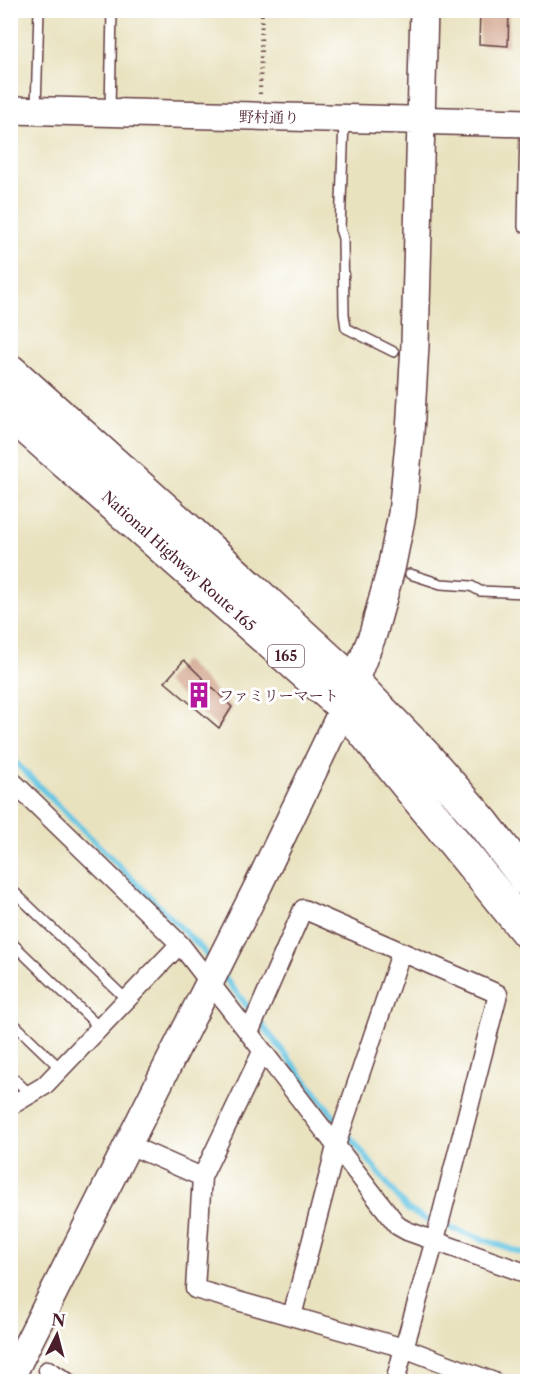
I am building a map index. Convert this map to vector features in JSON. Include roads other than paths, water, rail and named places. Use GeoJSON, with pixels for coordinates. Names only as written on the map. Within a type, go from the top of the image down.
{"type":"FeatureCollection","features":[{"type":"Feature","properties":{"kind":"highway","name":"National Highway Route 165"},"geometry":{"type":"LineString","coordinates":[[10,371],[192,534],[349,695],[528,933]]}},
{"type":"Feature","properties":{"kind":"highway","name":"National Highway Route 165"},"geometry":{"type":"LineString","coordinates":[[10,413],[425,756],[483,823],[528,881]]}},
{"type":"Feature","properties":{"kind":"street"},"geometry":{"type":"LineString","coordinates":[[10,1379],[216,971],[349,695],[373,634],[391,569],[403,502],[410,433],[415,345],[424,10]]}},
{"type":"Feature","properties":{"kind":"street","name":"野村通り"},"geometry":{"type":"LineString","coordinates":[[23,110],[526,123]]}},
{"type":"Feature","properties":{"kind":"street"},"geometry":{"type":"LineString","coordinates":[[10,779],[180,944],[216,971],[262,1052],[337,1143],[398,1226],[528,1274]]}},
{"type":"Feature","properties":{"kind":"street"},"geometry":{"type":"LineString","coordinates":[[251,1030],[303,909],[498,994],[443,1210],[395,1382]]}},
{"type":"Feature","properties":{"kind":"street"},"geometry":{"type":"LineString","coordinates":[[10,1106],[44,1086],[180,944]]}},
{"type":"Feature","properties":{"kind":"street"},"geometry":{"type":"LineString","coordinates":[[292,1316],[337,1143],[401,952]]}},
{"type":"Feature","properties":{"kind":"street"},"geometry":{"type":"LineString","coordinates":[[262,1052],[202,1177],[195,1288],[404,1348],[494,1382]]}},
{"type":"Feature","properties":{"kind":"street"},"geometry":{"type":"LineString","coordinates":[[129,1145],[202,1177]]}},
{"type":"Feature","properties":{"kind":"street"},"geometry":{"type":"LineString","coordinates":[[48,1370],[67,1382]]}},
{"type":"Feature","properties":{"kind":"lane"},"geometry":{"type":"LineString","coordinates":[[23,110],[39,10]]}},
{"type":"Feature","properties":{"kind":"lane"},"geometry":{"type":"LineString","coordinates":[[110,113],[112,10]]}},
{"type":"Feature","properties":{"kind":"lane"},"geometry":{"type":"LineString","coordinates":[[344,118],[340,229],[343,238],[346,328],[394,352]]}},
{"type":"Feature","properties":{"kind":"lane"},"geometry":{"type":"LineString","coordinates":[[523,227],[526,123]]}},
{"type":"Feature","properties":{"kind":"lane"},"geometry":{"type":"LineString","coordinates":[[410,574],[441,584],[471,586],[480,591],[528,593]]}},
{"type":"Feature","properties":{"kind":"lane"},"geometry":{"type":"LineString","coordinates":[[10,888],[127,1000]]}},
{"type":"Feature","properties":{"kind":"lane"},"geometry":{"type":"LineString","coordinates":[[10,941],[99,1028]]}},
{"type":"Feature","properties":{"kind":"lane"},"geometry":{"type":"LineString","coordinates":[[10,1020],[61,1069]]}},
{"type":"Feature","properties":{"kind":"lane"},"geometry":{"type":"LineString","coordinates":[[10,1075],[30,1094]]}},
{"type":"Feature","properties":{"kind":"waterway"},"geometry":{"type":"LineString","coordinates":[[10,757],[202,949],[212,962]]}},
{"type":"Feature","properties":{"kind":"waterway"},"geometry":{"type":"LineString","coordinates":[[222,974],[407,1209],[427,1220],[528,1255]]}},
{"type":"Feature","properties":{"kind":"place","name":"ファミリーマート"},"geometry":{"type":"Point","coordinates":[199,695]}}]}
